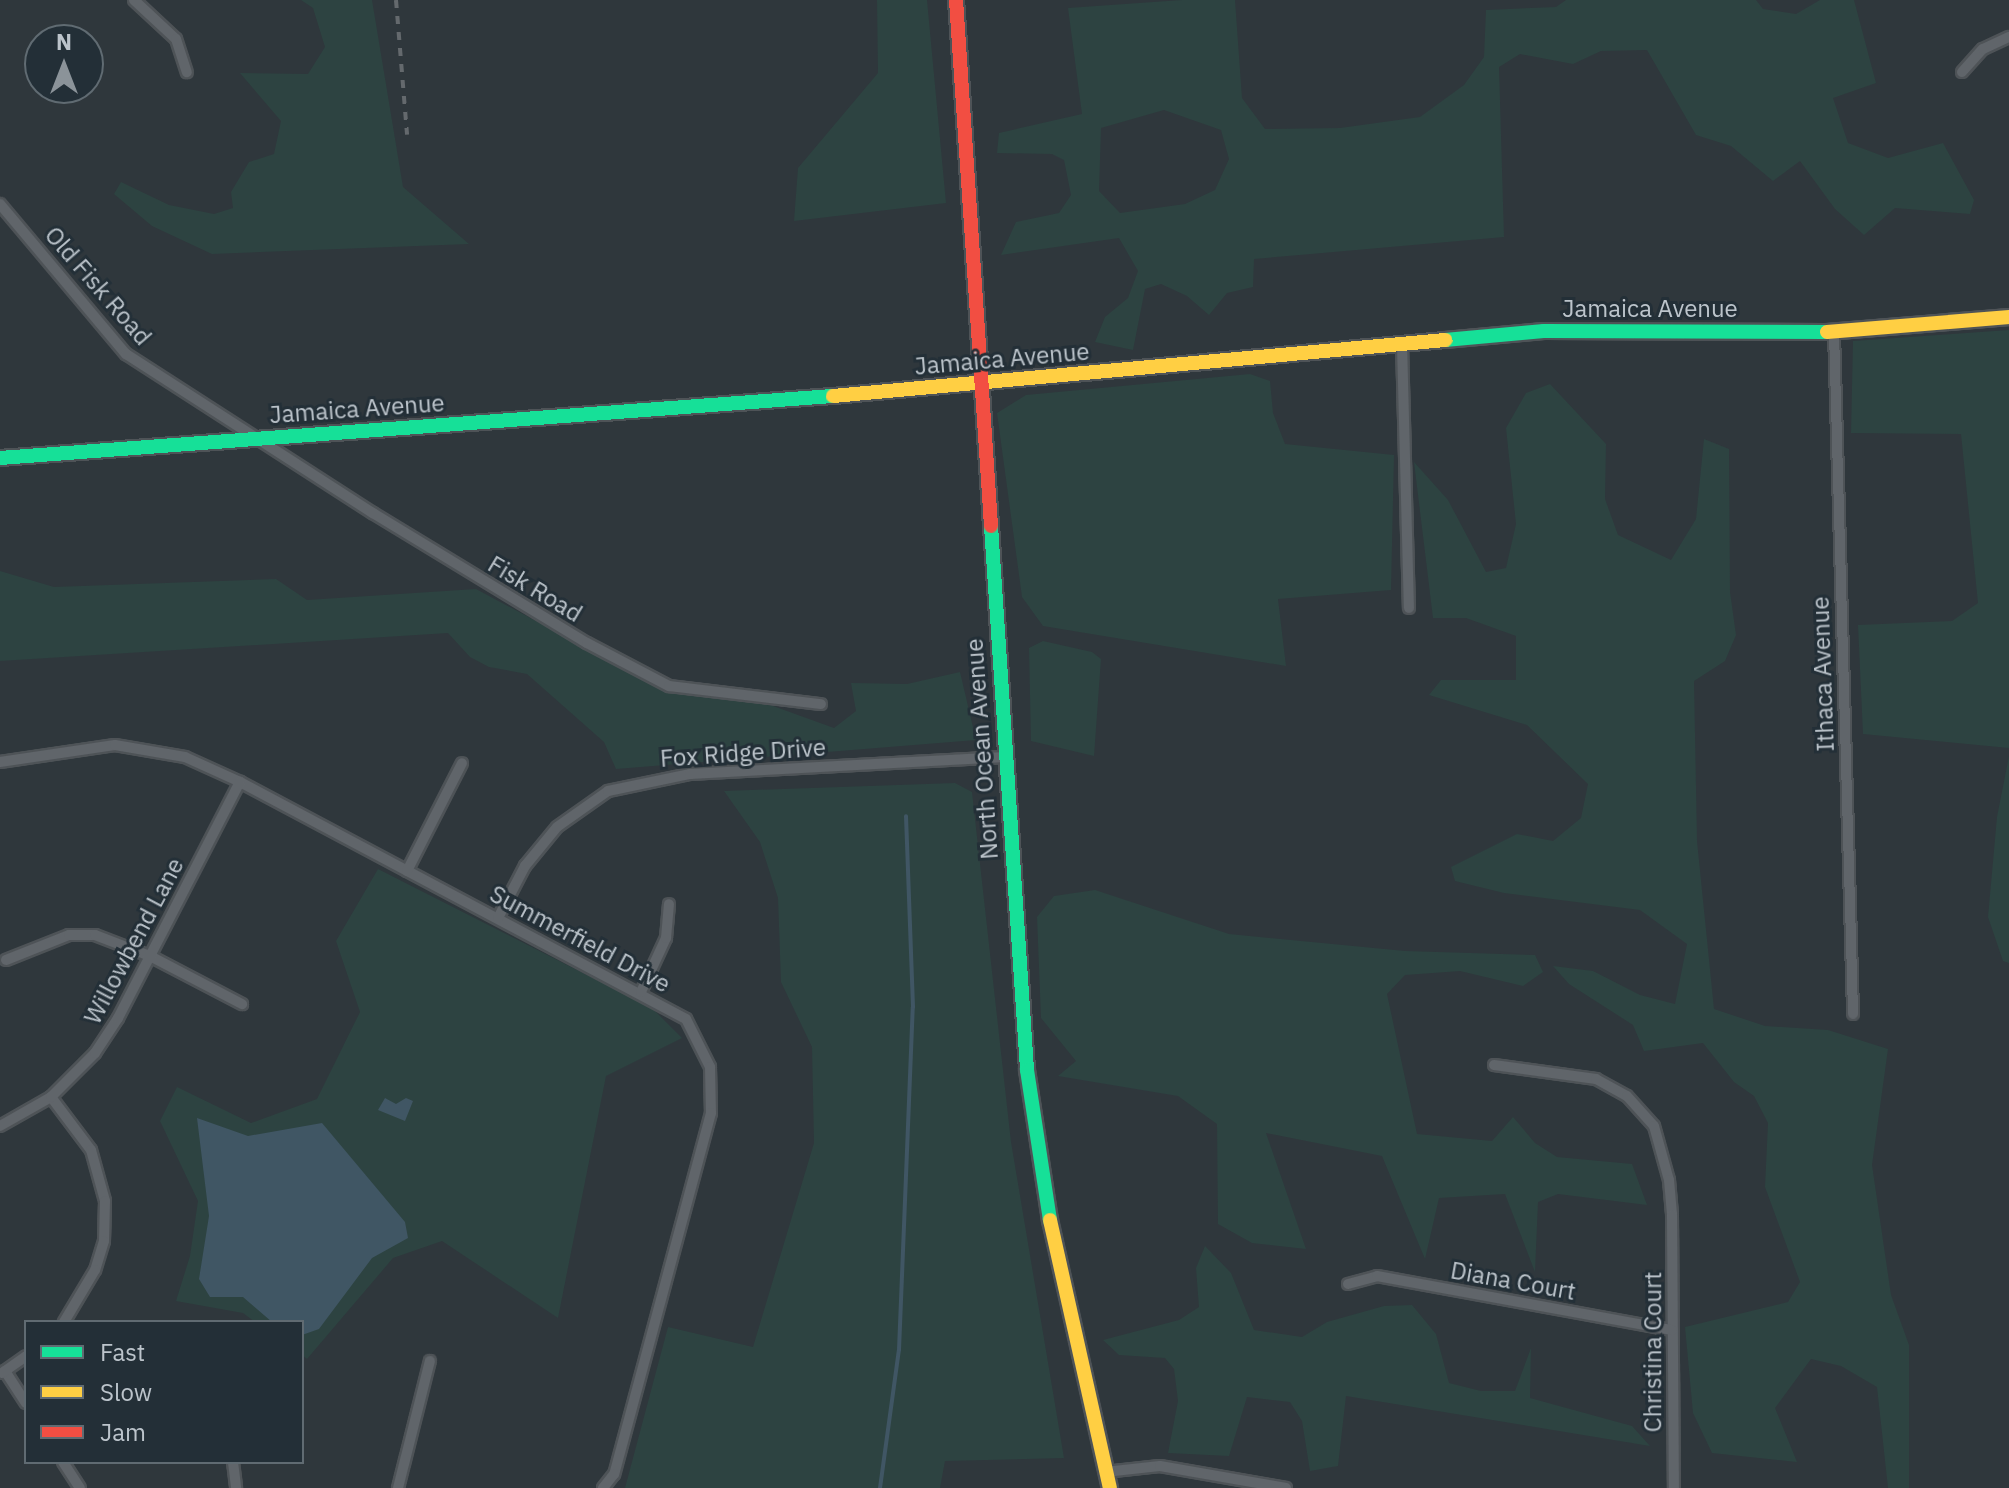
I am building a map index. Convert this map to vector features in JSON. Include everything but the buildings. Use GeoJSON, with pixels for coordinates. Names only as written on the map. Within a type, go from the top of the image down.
{"type":"FeatureCollection","features":[{"type":"Feature","properties":{"kind":"street"},"geometry":{"type":"LineString","coordinates":[[134,0],[176,39],[187,72]]}},
{"type":"Feature","properties":{"kind":"street","name":"North Ocean Avenue"},"geometry":{"type":"LineString","coordinates":[[956,0],[1023,1022],[1039,1163],[1061,1285],[1110,1488]]}},
{"type":"Feature","properties":{"kind":"street"},"geometry":{"type":"LineString","coordinates":[[1962,72],[1983,49],[2009,37]]}},
{"type":"Feature","properties":{"kind":"street","name":"Old Fisk Road"},"geometry":{"type":"LineString","coordinates":[[0,204],[126,354],[255,439]]}},
{"type":"Feature","properties":{"kind":"street","name":"Jamaica Avenue"},"geometry":{"type":"LineString","coordinates":[[0,458],[980,383],[1544,331],[1834,332],[2009,317]]}},
{"type":"Feature","properties":{"kind":"street","name":"Ithaca Avenue"},"geometry":{"type":"LineString","coordinates":[[1834,332],[1853,1014]]}},
{"type":"Feature","properties":{"kind":"street"},"geometry":{"type":"LineString","coordinates":[[1402,344],[1409,608]]}},
{"type":"Feature","properties":{"kind":"street","name":"Fisk Road"},"geometry":{"type":"LineString","coordinates":[[255,439],[587,643],[669,686],[821,704]]}},
{"type":"Feature","properties":{"kind":"street","name":"Summerfield Drive"},"geometry":{"type":"LineString","coordinates":[[0,762],[130,746],[185,757],[240,782],[641,992],[686,1019],[710,1067],[711,1113],[614,1474],[603,1488]]}},
{"type":"Feature","properties":{"kind":"street","name":"Fox Ridge Drive"},"geometry":{"type":"LineString","coordinates":[[498,918],[525,866],[557,827],[619,788],[690,774],[1005,757]]}},
{"type":"Feature","properties":{"kind":"street"},"geometry":{"type":"LineString","coordinates":[[407,871],[462,763]]}},
{"type":"Feature","properties":{"kind":"street","name":"Willowbend Lane"},"geometry":{"type":"LineString","coordinates":[[0,1126],[51,1097],[95,1053],[150,956],[240,782]]}},
{"type":"Feature","properties":{"kind":"street"},"geometry":{"type":"LineString","coordinates":[[641,992],[666,938],[669,904]]}},
{"type":"Feature","properties":{"kind":"street"},"geometry":{"type":"LineString","coordinates":[[6,960],[69,935],[95,935],[150,956],[242,1004]]}},
{"type":"Feature","properties":{"kind":"street","name":"Christina Court"},"geometry":{"type":"LineString","coordinates":[[1494,1065],[1596,1079],[1643,1110],[1662,1148],[1672,1215],[1674,1488]]}},
{"type":"Feature","properties":{"kind":"street"},"geometry":{"type":"LineString","coordinates":[[51,1097],[91,1150],[105,1201],[104,1241],[95,1270],[65,1320]]}},
{"type":"Feature","properties":{"kind":"street","name":"Diana Court"},"geometry":{"type":"LineString","coordinates":[[1348,1284],[1377,1276],[1672,1330]]}},
{"type":"Feature","properties":{"kind":"street"},"geometry":{"type":"LineString","coordinates":[[24,1357],[3,1372],[24,1400]]}},
{"type":"Feature","properties":{"kind":"street"},"geometry":{"type":"LineString","coordinates":[[398,1488],[430,1361]]}},
{"type":"Feature","properties":{"kind":"street"},"geometry":{"type":"LineString","coordinates":[[64,1464],[80,1488]]}},
{"type":"Feature","properties":{"kind":"street"},"geometry":{"type":"LineString","coordinates":[[233,1464],[236,1488]]}},
{"type":"Feature","properties":{"kind":"street"},"geometry":{"type":"LineString","coordinates":[[1105,1472],[1160,1466],[1286,1488]]}},
{"type":"Feature","properties":{"kind":"green space"},"geometry":{"type":"Polygon","coordinates":[[[301,0],[372,0],[403,187],[469,244],[212,254],[152,226],[114,194],[121,182],[169,205],[214,214],[233,208],[231,192],[249,162],[274,154],[281,121],[240,73],[308,74],[325,47],[313,8],[301,0]]]}},
{"type":"Feature","properties":{"kind":"green space"},"geometry":{"type":"Polygon","coordinates":[[[877,0],[927,0],[946,203],[794,221],[798,168],[878,73],[877,0]]]}},
{"type":"Feature","properties":{"kind":"green space"},"geometry":{"type":"Polygon","coordinates":[[[1182,0],[1235,0],[1242,98],[1265,129],[1340,128],[1420,117],[1464,85],[1484,57],[1486,10],[1556,7],[1566,0],[1756,0],[1763,9],[1796,14],[1820,0],[1854,0],[1876,83],[1833,98],[1848,143],[1888,158],[1943,143],[1974,200],[1970,214],[1895,208],[1864,235],[1835,209],[1800,161],[1773,181],[1731,146],[1696,135],[1647,50],[1601,51],[1573,64],[1520,54],[1499,67],[1504,237],[1254,259],[1253,287],[1227,293],[1209,315],[1187,296],[1161,284],[1145,289],[1133,350],[1095,342],[1105,317],[1128,298],[1138,271],[1119,238],[1001,255],[1016,222],[1059,213],[1071,195],[1064,160],[1052,154],[997,153],[999,133],[1082,114],[1068,8],[1182,0]],[[1164,110],[1101,128],[1099,191],[1120,213],[1185,204],[1215,190],[1229,159],[1221,130],[1164,110]]]}},
{"type":"Feature","properties":{"kind":"green space"},"geometry":{"type":"Polygon","coordinates":[[[2009,330],[2009,748],[1863,734],[1858,625],[1952,621],[1978,603],[1961,434],[1851,433],[1853,341],[2009,330]]]}},
{"type":"Feature","properties":{"kind":"green space"},"geometry":{"type":"Polygon","coordinates":[[[1250,374],[1270,381],[1273,413],[1285,444],[1394,455],[1391,590],[1278,599],[1286,666],[1043,626],[1022,597],[997,413],[1026,395],[1250,374]]]}},
{"type":"Feature","properties":{"kind":"green space"},"geometry":{"type":"Polygon","coordinates":[[[1550,384],[1606,444],[1605,499],[1618,535],[1671,560],[1696,519],[1704,439],[1729,449],[1730,592],[1736,635],[1725,661],[1694,681],[1697,841],[1714,1009],[1765,1026],[1828,1030],[1888,1049],[1872,1165],[1891,1295],[1909,1345],[1909,1488],[1888,1488],[1877,1387],[1841,1366],[1811,1359],[1775,1408],[1797,1462],[1712,1453],[1693,1413],[1685,1327],[1788,1302],[1800,1282],[1765,1187],[1768,1123],[1754,1096],[1734,1082],[1703,1043],[1644,1051],[1633,1025],[1569,984],[1553,966],[1593,971],[1640,995],[1675,1004],[1687,944],[1640,910],[1504,893],[1455,881],[1451,867],[1517,834],[1553,841],[1581,818],[1588,784],[1527,725],[1429,695],[1441,680],[1516,680],[1516,636],[1466,618],[1433,618],[1414,462],[1448,500],[1486,572],[1506,568],[1516,524],[1506,428],[1526,393],[1550,384]]]}},
{"type":"Feature","properties":{"kind":"green space"},"geometry":{"type":"Polygon","coordinates":[[[0,571],[54,587],[276,579],[307,600],[476,589],[667,691],[762,702],[834,728],[856,711],[851,683],[907,684],[960,672],[976,740],[616,769],[604,742],[527,674],[489,667],[470,657],[448,633],[0,661],[0,571]]]}},
{"type":"Feature","properties":{"kind":"green space"},"geometry":{"type":"Polygon","coordinates":[[[1043,641],[1092,652],[1101,659],[1094,756],[1031,741],[1029,648],[1043,641]]]}},
{"type":"Feature","properties":{"kind":"green space"},"geometry":{"type":"Polygon","coordinates":[[[2009,756],[2009,963],[2003,961],[1988,917],[1997,817],[2009,756]]]}},
{"type":"Feature","properties":{"kind":"green space"},"geometry":{"type":"Polygon","coordinates":[[[955,783],[972,792],[1011,1142],[1064,1458],[945,1461],[940,1488],[625,1488],[668,1327],[753,1347],[814,1143],[812,1047],[781,982],[778,898],[760,842],[724,791],[955,783]]]}},
{"type":"Feature","properties":{"kind":"green space"},"geometry":{"type":"Polygon","coordinates":[[[378,869],[652,1008],[682,1038],[606,1076],[558,1318],[442,1241],[393,1258],[307,1359],[304,1357],[304,1320],[252,1320],[243,1313],[176,1301],[190,1256],[198,1201],[160,1121],[177,1087],[251,1123],[317,1099],[360,1012],[336,941],[378,869]]]}},
{"type":"Feature","properties":{"kind":"green space"},"geometry":{"type":"Polygon","coordinates":[[[1095,890],[1229,934],[1405,951],[1535,955],[1543,972],[1523,986],[1460,971],[1405,975],[1387,994],[1417,1134],[1492,1141],[1513,1117],[1535,1143],[1557,1157],[1632,1164],[1647,1205],[1558,1194],[1538,1202],[1535,1272],[1505,1194],[1439,1198],[1425,1259],[1382,1156],[1266,1133],[1306,1249],[1252,1243],[1218,1224],[1217,1124],[1178,1096],[1058,1076],[1076,1061],[1041,1018],[1037,917],[1054,896],[1095,890]]]}},
{"type":"Feature","properties":{"kind":"green space"},"geometry":{"type":"Polygon","coordinates":[[[1205,1246],[1231,1273],[1254,1330],[1302,1337],[1327,1322],[1384,1306],[1412,1305],[1436,1334],[1449,1383],[1481,1391],[1515,1391],[1531,1348],[1530,1398],[1632,1426],[1650,1446],[1346,1396],[1338,1466],[1310,1471],[1302,1421],[1290,1402],[1247,1397],[1229,1456],[1168,1453],[1178,1401],[1174,1369],[1165,1358],[1119,1355],[1103,1340],[1179,1320],[1199,1307],[1196,1268],[1205,1246]]]}},
{"type":"Feature","properties":{"kind":"water"},"geometry":{"type":"Polygon","coordinates":[[[385,1098],[396,1104],[406,1098],[413,1101],[405,1121],[378,1110],[385,1098]]]}},
{"type":"Feature","properties":{"kind":"water"},"geometry":{"type":"Polygon","coordinates":[[[197,1118],[248,1136],[322,1123],[405,1222],[408,1238],[372,1258],[319,1329],[304,1334],[304,1320],[270,1320],[243,1297],[210,1297],[199,1279],[209,1216],[197,1118]]]}},
{"type":"Feature","properties":{"kind":"waterway"},"geometry":{"type":"LineString","coordinates":[[880,1488],[899,1350],[913,1007],[906,816]]}},
{"type":"Feature","properties":{"kind":"railway"},"geometry":{"type":"LineString","coordinates":[[396,0],[407,135]]}},
{"type":"Feature","properties":{"kind":"traffic: fast"},"geometry":{"type":"LineString","coordinates":[[1445,340],[1544,331],[1827,332]]}},
{"type":"Feature","properties":{"kind":"traffic: fast"},"geometry":{"type":"LineString","coordinates":[[0,458],[833,396]]}},
{"type":"Feature","properties":{"kind":"traffic: fast"},"geometry":{"type":"LineString","coordinates":[[991,526],[1027,1070],[1050,1220]]}},
{"type":"Feature","properties":{"kind":"traffic: slow"},"geometry":{"type":"LineString","coordinates":[[1827,332],[2009,317]]}},
{"type":"Feature","properties":{"kind":"traffic: slow"},"geometry":{"type":"LineString","coordinates":[[833,396],[1445,340]]}},
{"type":"Feature","properties":{"kind":"traffic: slow"},"geometry":{"type":"LineString","coordinates":[[1050,1220],[1110,1488]]}},
{"type":"Feature","properties":{"kind":"traffic: jam"},"geometry":{"type":"LineString","coordinates":[[956,0],[991,526]]}}]}
